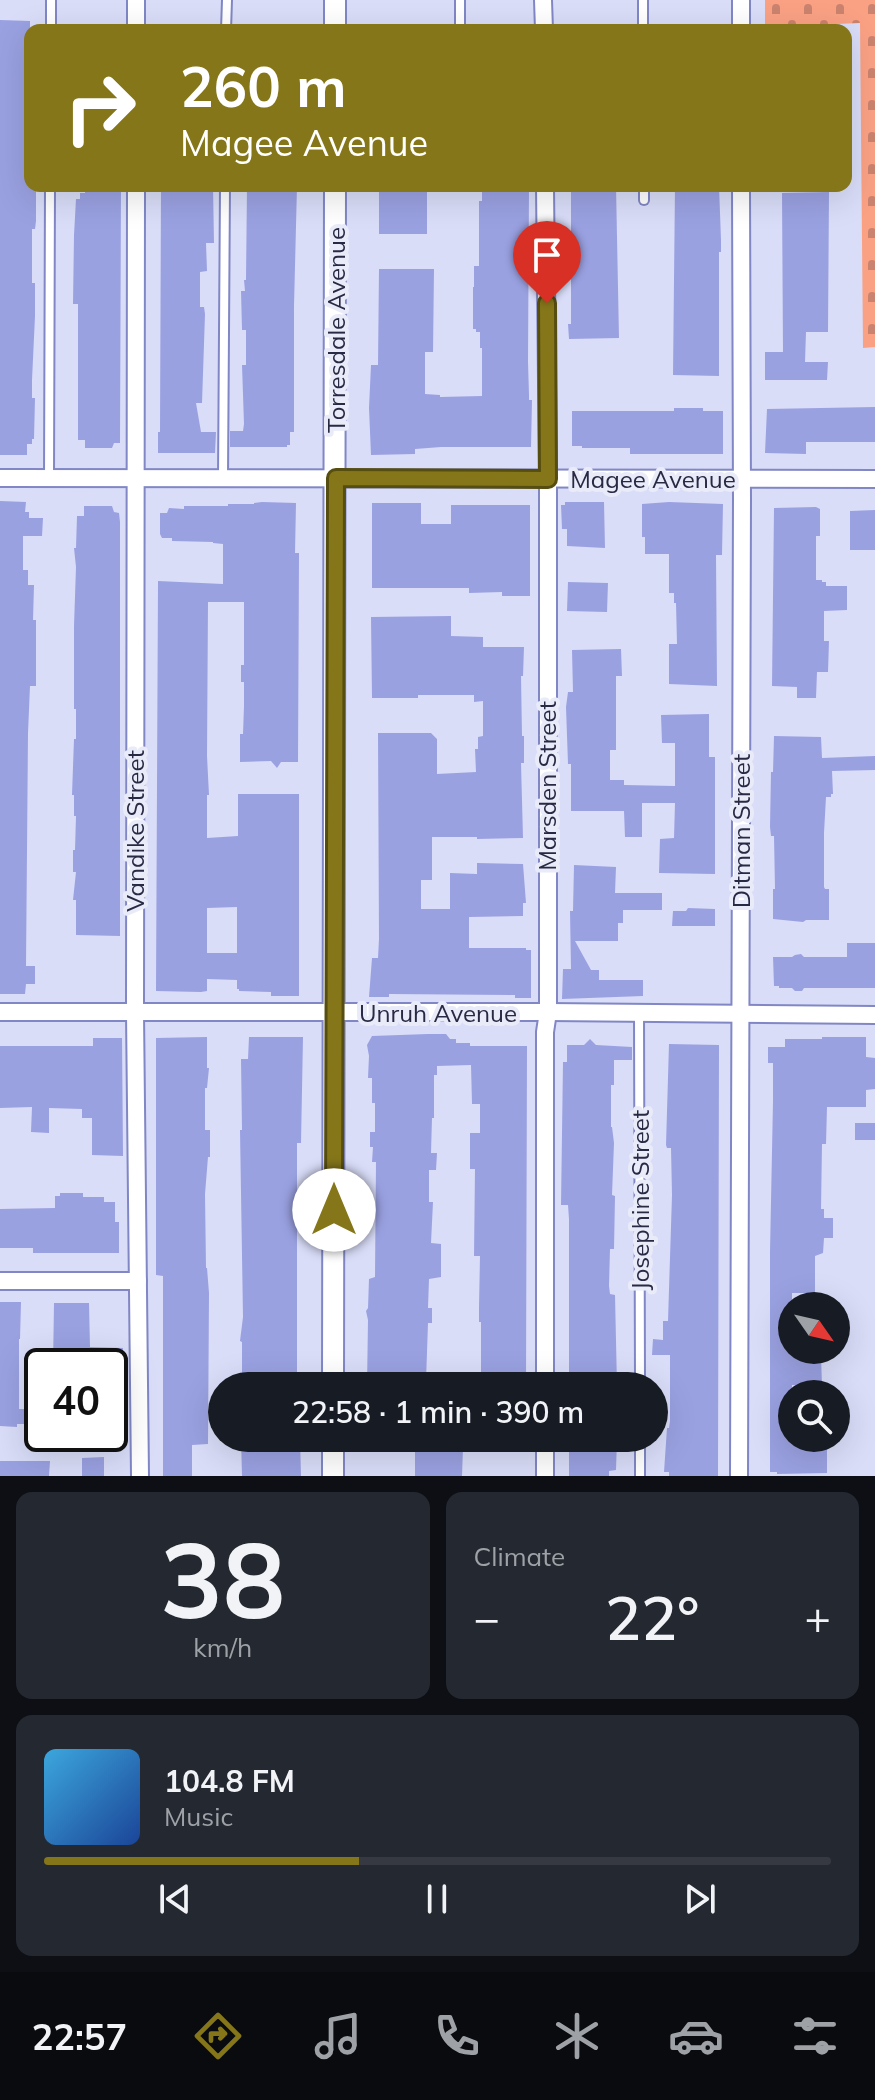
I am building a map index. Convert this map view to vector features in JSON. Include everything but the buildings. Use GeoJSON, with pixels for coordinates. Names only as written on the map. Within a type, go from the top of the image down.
{"type":"FeatureCollection","features":[{"type":"Feature","properties":{"kind":"street"},"geometry":{"type":"LineString","coordinates":[[136,0],[136,24]]}},
{"type":"Feature","properties":{"kind":"street"},"geometry":{"type":"LineString","coordinates":[[335,0],[335,24]]}},
{"type":"Feature","properties":{"kind":"street"},"geometry":{"type":"LineString","coordinates":[[543,0],[544,24]]}},
{"type":"Feature","properties":{"kind":"street"},"geometry":{"type":"LineString","coordinates":[[741,0],[741,24]]}},
{"type":"Feature","properties":{"kind":"street","name":"Vandike Street"},"geometry":{"type":"LineString","coordinates":[[136,192],[135,1013],[140,1476]]}},
{"type":"Feature","properties":{"kind":"street","name":"Torresdale Avenue"},"geometry":{"type":"LineString","coordinates":[[333,1372],[335,192]]}},
{"type":"Feature","properties":{"kind":"street","name":"Marsden Street"},"geometry":{"type":"LineString","coordinates":[[545,192],[548,1012],[545,1032],[545,1372]]}},
{"type":"Feature","properties":{"kind":"street","name":"Ditman Street"},"geometry":{"type":"LineString","coordinates":[[739,1476],[741,192]]}},
{"type":"Feature","properties":{"kind":"street","name":"Magee Avenue"},"geometry":{"type":"LineString","coordinates":[[0,478],[875,479]]}},
{"type":"Feature","properties":{"kind":"street","name":"Unruh Avenue"},"geometry":{"type":"LineString","coordinates":[[0,1012],[875,1015]]}},
{"type":"Feature","properties":{"kind":"street"},"geometry":{"type":"LineString","coordinates":[[0,1281],[138,1281]]}},
{"type":"Feature","properties":{"kind":"street"},"geometry":{"type":"LineString","coordinates":[[333,1452],[333,1476]]}},
{"type":"Feature","properties":{"kind":"street"},"geometry":{"type":"LineString","coordinates":[[545,1452],[545,1476]]}},
{"type":"Feature","properties":{"kind":"lane"},"geometry":{"type":"LineString","coordinates":[[51,0],[51,24]]}},
{"type":"Feature","properties":{"kind":"lane"},"geometry":{"type":"LineString","coordinates":[[226,24],[227,0]]}},
{"type":"Feature","properties":{"kind":"lane"},"geometry":{"type":"LineString","coordinates":[[460,0],[460,24]]}},
{"type":"Feature","properties":{"kind":"lane"},"geometry":{"type":"LineString","coordinates":[[643,0],[643,24]]}},
{"type":"Feature","properties":{"kind":"lane"},"geometry":{"type":"LineString","coordinates":[[49,478],[50,192]]}},
{"type":"Feature","properties":{"kind":"lane"},"geometry":{"type":"LineString","coordinates":[[223,478],[225,192]]}},
{"type":"Feature","properties":{"kind":"lane"},"geometry":{"type":"LineString","coordinates":[[644,192],[644,200]]}},
{"type":"Feature","properties":{"kind":"lane","name":"Josephine Street"},"geometry":{"type":"LineString","coordinates":[[639,1014],[640,1372]]}},
{"type":"Feature","properties":{"kind":"lane"},"geometry":{"type":"LineString","coordinates":[[640,1452],[640,1476]]}},
{"type":"Feature","properties":{"kind":"green space"},"geometry":{"type":"Polygon","coordinates":[[[765,0],[875,0],[875,347],[863,348],[860,23],[765,24],[765,0]]]}},
{"type":"Feature","properties":{"kind":"route"},"geometry":{"type":"LineString","coordinates":[[334,1210],[336,478],[548,479],[547,303]]}}]}
